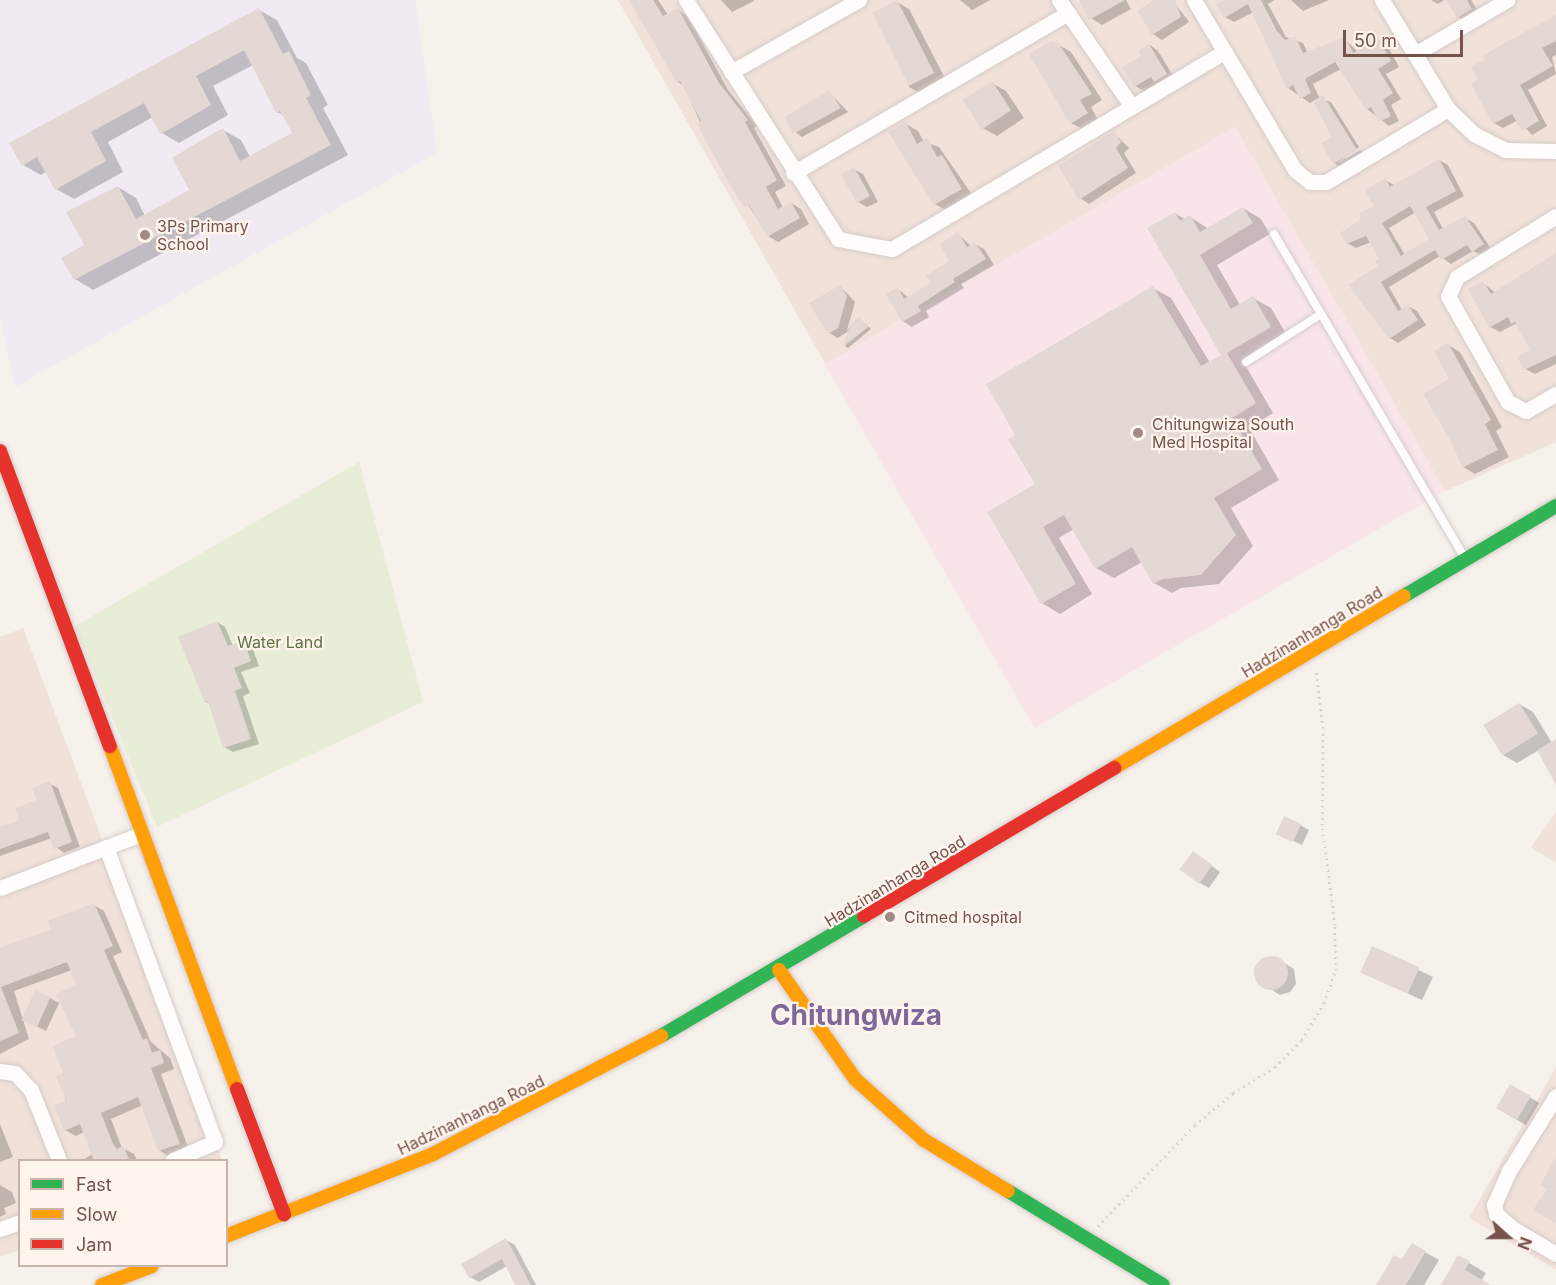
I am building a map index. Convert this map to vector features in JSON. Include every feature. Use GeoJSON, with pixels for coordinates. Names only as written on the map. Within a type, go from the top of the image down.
{"type":"FeatureCollection","features":[{"type":"Feature","properties":{"kind":"street"},"geometry":{"type":"LineString","coordinates":[[686,0],[793,173],[838,239],[892,249],[1130,104],[1224,52]]}},
{"type":"Feature","properties":{"kind":"street"},"geometry":{"type":"LineString","coordinates":[[731,72],[860,0]]}},
{"type":"Feature","properties":{"kind":"street"},"geometry":{"type":"LineString","coordinates":[[1194,0],[1295,170],[1317,184],[1448,109]]}},
{"type":"Feature","properties":{"kind":"street"},"geometry":{"type":"LineString","coordinates":[[1382,0],[1448,109],[1486,142],[1505,150],[1556,152]]}},
{"type":"Feature","properties":{"kind":"street"},"geometry":{"type":"LineString","coordinates":[[1415,54],[1507,0]]}},
{"type":"Feature","properties":{"kind":"street"},"geometry":{"type":"LineString","coordinates":[[793,173],[1063,6],[1130,104]]}},
{"type":"Feature","properties":{"kind":"street"},"geometry":{"type":"LineString","coordinates":[[1556,216],[1457,277],[1448,296],[1508,402],[1526,411],[1556,394]]}},
{"type":"Feature","properties":{"kind":"street"},"geometry":{"type":"LineString","coordinates":[[0,451],[284,1214]]}},
{"type":"Feature","properties":{"kind":"street","name":"Hadzinanhanga Road"},"geometry":{"type":"LineString","coordinates":[[228,1235],[433,1154],[643,1047],[779,970],[1556,506]]}},
{"type":"Feature","properties":{"kind":"street"},"geometry":{"type":"LineString","coordinates":[[0,888],[141,834]]}},
{"type":"Feature","properties":{"kind":"street"},"geometry":{"type":"LineString","coordinates":[[106,847],[215,1142],[177,1159]]}},
{"type":"Feature","properties":{"kind":"street"},"geometry":{"type":"LineString","coordinates":[[779,970],[855,1079],[924,1140],[1163,1285]]}},
{"type":"Feature","properties":{"kind":"street"},"geometry":{"type":"LineString","coordinates":[[0,1071],[15,1073],[31,1090],[58,1159]]}},
{"type":"Feature","properties":{"kind":"street"},"geometry":{"type":"LineString","coordinates":[[1556,1096],[1509,1171],[1494,1205],[1496,1214],[1512,1228],[1556,1254]]}},
{"type":"Feature","properties":{"kind":"street"},"geometry":{"type":"LineString","coordinates":[[0,1229],[18,1223]]}},
{"type":"Feature","properties":{"kind":"street"},"geometry":{"type":"LineString","coordinates":[[102,1285],[149,1267]]}},
{"type":"Feature","properties":{"kind":"lane"},"geometry":{"type":"LineString","coordinates":[[1274,234],[1466,560]]}},
{"type":"Feature","properties":{"kind":"lane"},"geometry":{"type":"LineString","coordinates":[[1246,362],[1321,314]]}},
{"type":"Feature","properties":{"kind":"path"},"geometry":{"type":"LineString","coordinates":[[1086,1238],[1195,1125],[1233,1094],[1275,1067],[1302,1040],[1324,1003],[1336,970],[1335,926],[1322,825],[1323,728],[1313,651]]}},
{"type":"Feature","properties":{"kind":"shaded area","name":"3Ps Primary School"},"geometry":{"type":"Polygon","coordinates":[[[0,0],[415,0],[437,153],[15,387],[0,316],[0,0]]]}},
{"type":"Feature","properties":{"kind":"shaded area"},"geometry":{"type":"Polygon","coordinates":[[[618,0],[1556,0],[1556,442],[1443,492],[1235,127],[831,374],[618,0]]]}},
{"type":"Feature","properties":{"kind":"shaded area","name":"Chitungwiza South Med Hospital"},"geometry":{"type":"Polygon","coordinates":[[[1235,127],[1445,491],[1035,728],[825,364],[1235,127]]]}},
{"type":"Feature","properties":{"kind":"shaded area"},"geometry":{"type":"Polygon","coordinates":[[[23,628],[222,1159],[18,1159],[18,1250],[0,1257],[0,637],[23,628]]]}},
{"type":"Feature","properties":{"kind":"shaded area"},"geometry":{"type":"Polygon","coordinates":[[[1556,812],[1556,863],[1531,847],[1556,812]]]}},
{"type":"Feature","properties":{"kind":"shaded area"},"geometry":{"type":"Polygon","coordinates":[[[1556,1067],[1556,1270],[1469,1218],[1556,1067]]]}},
{"type":"Feature","properties":{"kind":"green space","name":"Water Land"},"geometry":{"type":"Polygon","coordinates":[[[359,462],[423,702],[157,827],[75,626],[359,462]]]}},
{"type":"Feature","properties":{"kind":"building"},"geometry":{"type":"Polygon","coordinates":[[[629,0],[653,0],[663,16],[678,8],[719,83],[748,120],[745,122],[777,180],[766,187],[778,209],[791,202],[800,218],[767,237],[749,205],[744,207],[726,178],[697,124],[701,121],[680,81],[677,83],[629,0]]]}},
{"type":"Feature","properties":{"kind":"building"},"geometry":{"type":"Polygon","coordinates":[[[897,0],[934,73],[909,86],[872,13],[897,0]]]}},
{"type":"Feature","properties":{"kind":"building"},"geometry":{"type":"Polygon","coordinates":[[[1079,0],[1125,0],[1089,20],[1079,0]]]}},
{"type":"Feature","properties":{"kind":"building"},"geometry":{"type":"Polygon","coordinates":[[[1154,0],[1175,0],[1181,17],[1152,35],[1137,11],[1154,0]]]}},
{"type":"Feature","properties":{"kind":"building"},"geometry":{"type":"Polygon","coordinates":[[[1224,0],[1261,0],[1277,31],[1285,40],[1295,36],[1303,53],[1345,37],[1353,53],[1378,38],[1391,61],[1378,69],[1393,93],[1383,100],[1391,116],[1379,122],[1371,107],[1366,110],[1335,62],[1305,79],[1311,93],[1300,99],[1293,85],[1287,89],[1248,4],[1224,18],[1216,4],[1224,0]]]}},
{"type":"Feature","properties":{"kind":"building"},"geometry":{"type":"Polygon","coordinates":[[[1446,0],[1467,0],[1472,9],[1457,18],[1446,0]]]}},
{"type":"Feature","properties":{"kind":"building"},"geometry":{"type":"Polygon","coordinates":[[[259,8],[283,54],[289,51],[311,95],[306,98],[331,145],[74,280],[61,258],[84,245],[66,212],[118,186],[136,219],[189,190],[172,158],[223,128],[240,161],[292,133],[280,111],[276,113],[244,50],[196,76],[211,105],[160,134],[144,103],[91,132],[106,161],[55,190],[37,157],[22,166],[9,143],[259,8]]]}},
{"type":"Feature","properties":{"kind":"building"},"geometry":{"type":"Polygon","coordinates":[[[1556,15],[1556,41],[1542,48],[1553,66],[1520,85],[1539,121],[1522,131],[1512,114],[1493,124],[1471,84],[1478,80],[1471,67],[1485,59],[1483,55],[1556,15]]]}},
{"type":"Feature","properties":{"kind":"building"},"geometry":{"type":"Polygon","coordinates":[[[1051,41],[1059,44],[1092,94],[1080,100],[1088,113],[1070,124],[1029,54],[1051,41]]]}},
{"type":"Feature","properties":{"kind":"building"},"geometry":{"type":"Polygon","coordinates":[[[1149,44],[1167,74],[1154,82],[1151,77],[1134,87],[1122,67],[1140,56],[1139,50],[1149,44]]]}},
{"type":"Feature","properties":{"kind":"building"},"geometry":{"type":"Polygon","coordinates":[[[992,81],[1011,110],[982,129],[963,100],[992,81]]]}},
{"type":"Feature","properties":{"kind":"building"},"geometry":{"type":"Polygon","coordinates":[[[829,90],[841,108],[793,134],[785,117],[829,90]]]}},
{"type":"Feature","properties":{"kind":"building"},"geometry":{"type":"Polygon","coordinates":[[[1323,95],[1357,150],[1333,164],[1321,143],[1332,137],[1313,101],[1323,95]]]}},
{"type":"Feature","properties":{"kind":"building"},"geometry":{"type":"Polygon","coordinates":[[[906,122],[917,144],[927,138],[937,157],[942,155],[962,189],[934,205],[888,132],[906,122]]]}},
{"type":"Feature","properties":{"kind":"building"},"geometry":{"type":"Polygon","coordinates":[[[1114,131],[1121,142],[1116,148],[1128,168],[1079,200],[1058,166],[1114,131]]]}},
{"type":"Feature","properties":{"kind":"building"},"geometry":{"type":"Polygon","coordinates":[[[1439,159],[1456,191],[1426,207],[1439,230],[1465,216],[1484,244],[1472,252],[1467,245],[1441,260],[1435,250],[1381,282],[1398,311],[1408,305],[1418,320],[1389,339],[1348,285],[1378,266],[1375,261],[1379,259],[1366,236],[1346,244],[1340,233],[1361,219],[1359,214],[1374,206],[1365,190],[1385,178],[1390,187],[1439,159]],[[1410,206],[1382,223],[1401,256],[1429,239],[1410,206]]]}},
{"type":"Feature","properties":{"kind":"building"},"geometry":{"type":"Polygon","coordinates":[[[854,167],[870,196],[857,203],[841,174],[854,167]]]}},
{"type":"Feature","properties":{"kind":"building"},"geometry":{"type":"Polygon","coordinates":[[[1243,207],[1253,223],[1200,255],[1231,309],[1253,296],[1271,327],[1227,353],[1256,403],[1232,418],[1262,469],[1214,498],[1236,535],[1201,575],[1163,579],[1153,584],[1132,547],[1095,569],[1064,515],[1043,527],[1076,584],[1041,604],[987,512],[1035,484],[1008,439],[1015,435],[986,384],[1153,286],[1201,366],[1221,355],[1147,228],[1175,212],[1180,221],[1190,215],[1200,232],[1243,207]]]}},
{"type":"Feature","properties":{"kind":"building"},"geometry":{"type":"Polygon","coordinates":[[[958,232],[967,247],[975,242],[986,259],[953,279],[955,282],[918,306],[921,311],[902,322],[886,294],[898,287],[904,299],[930,283],[926,276],[949,261],[939,244],[958,232]]]}},
{"type":"Feature","properties":{"kind":"building"},"geometry":{"type":"Polygon","coordinates":[[[1556,253],[1556,355],[1524,370],[1517,357],[1530,350],[1515,322],[1511,324],[1508,317],[1489,328],[1468,289],[1483,281],[1491,294],[1556,253]]]}},
{"type":"Feature","properties":{"kind":"building"},"geometry":{"type":"Polygon","coordinates":[[[840,285],[847,296],[838,328],[828,334],[809,303],[840,285]]]}},
{"type":"Feature","properties":{"kind":"building"},"geometry":{"type":"Polygon","coordinates":[[[859,317],[868,327],[843,347],[850,325],[859,317]]]}},
{"type":"Feature","properties":{"kind":"building"},"geometry":{"type":"Polygon","coordinates":[[[1448,343],[1491,420],[1485,424],[1498,450],[1462,468],[1453,445],[1423,394],[1449,379],[1434,351],[1448,343]]]}},
{"type":"Feature","properties":{"kind":"building"},"geometry":{"type":"Polygon","coordinates":[[[217,621],[228,646],[244,641],[251,661],[234,668],[242,688],[235,691],[251,739],[223,748],[208,702],[205,703],[178,637],[217,621]]]}},
{"type":"Feature","properties":{"kind":"building"},"geometry":{"type":"Polygon","coordinates":[[[1519,703],[1538,734],[1502,756],[1483,725],[1519,703]]]}},
{"type":"Feature","properties":{"kind":"building"},"geometry":{"type":"Polygon","coordinates":[[[1556,739],[1556,785],[1537,750],[1556,739]]]}},
{"type":"Feature","properties":{"kind":"building"},"geometry":{"type":"Polygon","coordinates":[[[50,781],[72,842],[54,849],[48,832],[0,849],[0,827],[19,820],[15,808],[37,800],[32,788],[50,781]]]}},
{"type":"Feature","properties":{"kind":"building"},"geometry":{"type":"Polygon","coordinates":[[[1284,816],[1301,824],[1293,842],[1276,834],[1284,816]]]}},
{"type":"Feature","properties":{"kind":"building"},"geometry":{"type":"Polygon","coordinates":[[[1193,851],[1212,865],[1199,884],[1179,870],[1193,851]]]}},
{"type":"Feature","properties":{"kind":"building"},"geometry":{"type":"Polygon","coordinates":[[[94,903],[113,946],[104,950],[143,1040],[147,1038],[152,1053],[160,1050],[164,1063],[151,1068],[180,1144],[158,1151],[138,1097],[101,1113],[113,1144],[117,1149],[123,1146],[129,1159],[93,1159],[80,1124],[64,1131],[54,1105],[66,1101],[56,1076],[63,1073],[52,1046],[76,1036],[56,994],[76,985],[67,962],[1,987],[19,1033],[0,1041],[0,948],[51,929],[48,921],[94,903]]]}},
{"type":"Feature","properties":{"kind":"building"},"geometry":{"type":"Polygon","coordinates":[[[1372,946],[1420,967],[1408,994],[1360,972],[1372,946]]]}},
{"type":"Feature","properties":{"kind":"building"},"geometry":{"type":"Polygon","coordinates":[[[1271,956],[1283,961],[1288,973],[1283,985],[1271,990],[1259,985],[1254,973],[1259,961],[1271,956]]]}},
{"type":"Feature","properties":{"kind":"building"},"geometry":{"type":"Polygon","coordinates":[[[35,990],[51,997],[37,1027],[22,1020],[35,990]]]}},
{"type":"Feature","properties":{"kind":"building"},"geometry":{"type":"Polygon","coordinates":[[[1510,1084],[1531,1096],[1517,1120],[1496,1108],[1510,1084]]]}},
{"type":"Feature","properties":{"kind":"building"},"geometry":{"type":"Polygon","coordinates":[[[1556,1157],[1556,1224],[1533,1210],[1547,1189],[1540,1185],[1556,1157]]]}},
{"type":"Feature","properties":{"kind":"building"},"geometry":{"type":"Polygon","coordinates":[[[506,1238],[531,1285],[515,1285],[502,1259],[469,1278],[461,1264],[506,1238]]]}},
{"type":"Feature","properties":{"kind":"building"},"geometry":{"type":"Polygon","coordinates":[[[1412,1243],[1426,1251],[1406,1285],[1376,1285],[1394,1255],[1402,1259],[1412,1243]]]}},
{"type":"Feature","properties":{"kind":"building"},"geometry":{"type":"Polygon","coordinates":[[[1458,1255],[1470,1261],[1465,1270],[1491,1285],[1441,1285],[1458,1255]]]}},
{"type":"Feature","properties":{"kind":"traffic: fast"},"geometry":{"type":"LineString","coordinates":[[1404,596],[1556,506]]}},
{"type":"Feature","properties":{"kind":"traffic: fast"},"geometry":{"type":"LineString","coordinates":[[661,1036],[864,916]]}},
{"type":"Feature","properties":{"kind":"traffic: fast"},"geometry":{"type":"LineString","coordinates":[[1008,1191],[1163,1285]]}},
{"type":"Feature","properties":{"kind":"traffic: slow"},"geometry":{"type":"LineString","coordinates":[[1114,768],[1404,596]]}},
{"type":"Feature","properties":{"kind":"traffic: slow"},"geometry":{"type":"LineString","coordinates":[[110,746],[237,1089]]}},
{"type":"Feature","properties":{"kind":"traffic: slow"},"geometry":{"type":"LineString","coordinates":[[779,970],[855,1079],[924,1140],[1008,1191]]}},
{"type":"Feature","properties":{"kind":"traffic: slow"},"geometry":{"type":"LineString","coordinates":[[228,1235],[433,1154],[661,1036]]}},
{"type":"Feature","properties":{"kind":"traffic: slow"},"geometry":{"type":"LineString","coordinates":[[102,1285],[149,1267]]}},
{"type":"Feature","properties":{"kind":"traffic: jam"},"geometry":{"type":"LineString","coordinates":[[0,451],[110,746]]}},
{"type":"Feature","properties":{"kind":"traffic: jam"},"geometry":{"type":"LineString","coordinates":[[864,916],[1114,768]]}},
{"type":"Feature","properties":{"kind":"traffic: jam"},"geometry":{"type":"LineString","coordinates":[[237,1089],[284,1214]]}},
{"type":"Feature","properties":{"kind":"place","name":"3Ps Primary School"},"geometry":{"type":"Point","coordinates":[145,235]}},
{"type":"Feature","properties":{"kind":"place","name":"Chitungwiza South Med Hospital"},"geometry":{"type":"Point","coordinates":[1138,433]}},
{"type":"Feature","properties":{"kind":"place","name":"Citmed hospital"},"geometry":{"type":"Point","coordinates":[890,917]}},
{"type":"Feature","properties":{"kind":"district","name":"Chitungwiza"},"geometry":{"type":"Point","coordinates":[856,1015]}}]}
